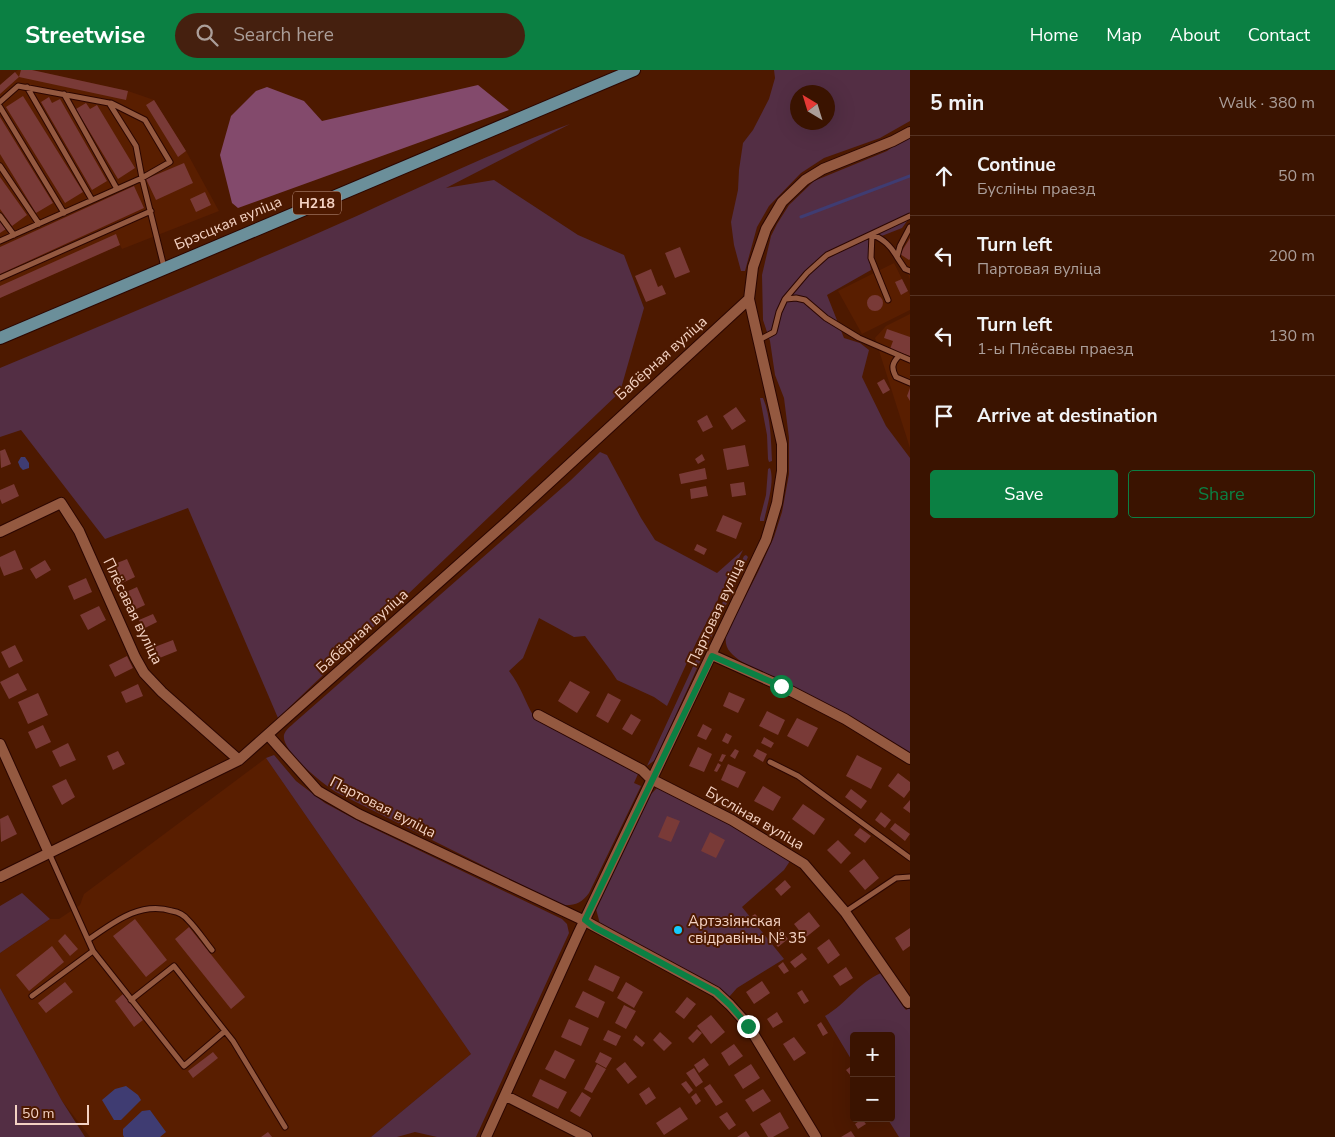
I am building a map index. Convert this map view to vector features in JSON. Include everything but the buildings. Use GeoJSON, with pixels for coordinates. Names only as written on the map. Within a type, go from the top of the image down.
{"type":"FeatureCollection","features":[{"type":"Feature","properties":{"kind":"main road","name":"Брэсцкая вуліца"},"geometry":{"type":"LineString","coordinates":[[0,338],[164,267],[634,70]]}},
{"type":"Feature","properties":{"kind":"street"},"geometry":{"type":"LineString","coordinates":[[749,299],[753,267],[766,229],[782,202],[805,180],[823,169],[893,141],[910,132]]}},
{"type":"Feature","properties":{"kind":"street","name":"Партовая вуліца"},"geometry":{"type":"LineString","coordinates":[[486,1137],[651,779],[712,656],[766,540],[777,503],[782,471],[782,444],[749,299]]}},
{"type":"Feature","properties":{"kind":"street","name":"Бабёрная вуліца"},"geometry":{"type":"LineString","coordinates":[[0,877],[239,760],[509,520],[749,299]]}},
{"type":"Feature","properties":{"kind":"street","name":"Плёсавая вуліца"},"geometry":{"type":"LineString","coordinates":[[0,532],[61,503],[79,531],[135,657],[144,673],[162,692],[239,760]]}},
{"type":"Feature","properties":{"kind":"street"},"geometry":{"type":"LineString","coordinates":[[712,656],[797,694],[845,719],[910,758]]}},
{"type":"Feature","properties":{"kind":"street","name":"Бусліная вуліца"},"geometry":{"type":"LineString","coordinates":[[538,715],[642,770],[651,779],[732,820],[804,864],[845,912],[908,1004]]}},
{"type":"Feature","properties":{"kind":"street","name":"Партовая вуліца"},"geometry":{"type":"LineString","coordinates":[[268,735],[318,792],[358,814],[585,920]]}},
{"type":"Feature","properties":{"kind":"street"},"geometry":{"type":"LineString","coordinates":[[0,744],[49,853]]}},
{"type":"Feature","properties":{"kind":"street"},"geometry":{"type":"LineString","coordinates":[[585,920],[594,927],[703,984],[716,992],[730,1005],[748,1026],[816,1137]]}},
{"type":"Feature","properties":{"kind":"street"},"geometry":{"type":"LineString","coordinates":[[506,1096],[587,1137]]}},
{"type":"Feature","properties":{"kind":"lane"},"geometry":{"type":"LineString","coordinates":[[0,102],[18,86],[110,102],[145,120],[170,162],[142,178],[0,241]]}},
{"type":"Feature","properties":{"kind":"lane"},"geometry":{"type":"LineString","coordinates":[[27,87],[92,200]]}},
{"type":"Feature","properties":{"kind":"lane"},"geometry":{"type":"LineString","coordinates":[[64,94],[118,189]]}},
{"type":"Feature","properties":{"kind":"lane"},"geometry":{"type":"LineString","coordinates":[[110,102],[136,146],[164,267]]}},
{"type":"Feature","properties":{"kind":"lane"},"geometry":{"type":"LineString","coordinates":[[0,107],[64,213]]}},
{"type":"Feature","properties":{"kind":"lane"},"geometry":{"type":"LineString","coordinates":[[0,166],[39,224]]}},
{"type":"Feature","properties":{"kind":"lane"},"geometry":{"type":"LineString","coordinates":[[0,278],[151,211]]}},
{"type":"Feature","properties":{"kind":"lane"},"geometry":{"type":"LineString","coordinates":[[0,216],[14,235]]}},
{"type":"Feature","properties":{"kind":"lane"},"geometry":{"type":"LineString","coordinates":[[759,340],[774,332],[779,312],[785,300],[807,274],[827,255],[910,216]]}},
{"type":"Feature","properties":{"kind":"lane"},"geometry":{"type":"LineString","coordinates":[[898,257],[900,246],[910,227]]}},
{"type":"Feature","properties":{"kind":"lane"},"geometry":{"type":"LineString","coordinates":[[872,234],[890,244],[905,270],[910,271]]}},
{"type":"Feature","properties":{"kind":"lane"},"geometry":{"type":"LineString","coordinates":[[872,234],[870,258],[888,300]]}},
{"type":"Feature","properties":{"kind":"lane"},"geometry":{"type":"LineString","coordinates":[[785,300],[796,298],[805,300],[826,318],[858,338],[910,360]]}},
{"type":"Feature","properties":{"kind":"lane"},"geometry":{"type":"LineString","coordinates":[[899,356],[892,366],[893,371],[896,377],[910,383]]}},
{"type":"Feature","properties":{"kind":"lane"},"geometry":{"type":"LineString","coordinates":[[770,762],[798,776],[910,858]]}},
{"type":"Feature","properties":{"kind":"lane"},"geometry":{"type":"LineString","coordinates":[[49,853],[93,951],[184,1066],[224,1031]]}},
{"type":"Feature","properties":{"kind":"lane"},"geometry":{"type":"LineString","coordinates":[[845,912],[896,878],[910,877]]}},
{"type":"Feature","properties":{"kind":"lane"},"geometry":{"type":"LineString","coordinates":[[88,940],[125,915],[146,909],[159,908],[179,913],[188,919],[212,950]]}},
{"type":"Feature","properties":{"kind":"lane"},"geometry":{"type":"LineString","coordinates":[[32,996],[93,951]]}},
{"type":"Feature","properties":{"kind":"lane"},"geometry":{"type":"LineString","coordinates":[[131,1000],[174,966],[233,1041],[285,1127]]}},
{"type":"Feature","properties":{"kind":"shaded area"},"geometry":{"type":"Polygon","coordinates":[[[18,70],[32,70],[128,91],[154,100],[186,151],[219,211],[122,249],[120,245],[0,298],[0,85],[18,70]]]}},
{"type":"Feature","properties":{"kind":"shaded area"},"geometry":{"type":"Polygon","coordinates":[[[774,70],[910,70],[910,121],[880,138],[824,158],[801,173],[769,206],[757,227],[745,271],[741,271],[734,245],[731,222],[738,190],[743,143],[753,130],[769,99],[775,78],[774,70]]]}},
{"type":"Feature","properties":{"kind":"shaded area"},"geometry":{"type":"Polygon","coordinates":[[[478,85],[509,110],[238,208],[232,203],[220,155],[231,116],[256,91],[267,87],[304,101],[322,121],[478,85]]]}},
{"type":"Feature","properties":{"kind":"shaded area"},"geometry":{"type":"Polygon","coordinates":[[[570,124],[446,188],[494,180],[578,235],[624,255],[644,308],[620,392],[278,718],[188,508],[105,539],[21,430],[0,437],[0,368],[307,238],[503,150],[570,124]]]}},
{"type":"Feature","properties":{"kind":"shaded area"},"geometry":{"type":"Polygon","coordinates":[[[910,138],[910,217],[902,228],[874,239],[868,250],[871,270],[827,295],[844,338],[860,343],[869,350],[862,377],[886,426],[910,458],[910,753],[850,717],[742,662],[727,648],[726,635],[774,537],[782,512],[789,474],[789,438],[784,398],[775,375],[770,341],[763,320],[762,275],[771,236],[789,205],[814,181],[887,151],[899,142],[910,138]]]}},
{"type":"Feature","properties":{"kind":"shaded area"},"geometry":{"type":"Polygon","coordinates":[[[910,234],[910,279],[898,253],[910,234]]]}},
{"type":"Feature","properties":{"kind":"shaded area"},"geometry":{"type":"Polygon","coordinates":[[[894,263],[910,295],[910,310],[862,334],[838,291],[894,263]]]}},
{"type":"Feature","properties":{"kind":"shaded area"},"geometry":{"type":"Polygon","coordinates":[[[910,314],[910,448],[875,338],[886,326],[910,314]]]}},
{"type":"Feature","properties":{"kind":"shaded area"},"geometry":{"type":"Polygon","coordinates":[[[760,398],[763,398],[766,405],[769,421],[772,461],[769,462],[767,435],[760,398]]]}},
{"type":"Feature","properties":{"kind":"shaded area"},"geometry":{"type":"Polygon","coordinates":[[[600,452],[607,455],[655,540],[717,573],[743,550],[696,643],[667,706],[654,697],[617,680],[585,636],[574,637],[539,618],[523,658],[509,671],[517,682],[534,717],[638,774],[634,783],[641,786],[589,893],[577,903],[562,905],[336,792],[313,775],[296,758],[289,750],[284,735],[294,723],[571,480],[600,452]]]}},
{"type":"Feature","properties":{"kind":"shaded area"},"geometry":{"type":"Polygon","coordinates":[[[21,457],[25,457],[29,463],[29,468],[23,470],[20,467],[18,462],[21,457]]]}},
{"type":"Feature","properties":{"kind":"shaded area"},"geometry":{"type":"Polygon","coordinates":[[[770,468],[772,480],[770,494],[764,521],[760,521],[766,495],[768,469],[770,468]]]}},
{"type":"Feature","properties":{"kind":"shaded area"},"geometry":{"type":"Polygon","coordinates":[[[744,556],[748,557],[655,760],[647,766],[744,556]]]}},
{"type":"Feature","properties":{"kind":"shaded area"},"geometry":{"type":"Polygon","coordinates":[[[274,755],[296,781],[325,803],[362,823],[562,919],[567,924],[569,933],[476,1137],[437,1137],[415,1132],[397,1137],[371,1137],[471,1054],[266,758],[274,755]]]}},
{"type":"Feature","properties":{"kind":"shaded area"},"geometry":{"type":"Polygon","coordinates":[[[266,758],[471,1054],[371,1137],[90,1137],[62,1101],[0,988],[0,953],[50,919],[59,919],[80,905],[84,894],[266,758]]]}},
{"type":"Feature","properties":{"kind":"shaded area"},"geometry":{"type":"Polygon","coordinates":[[[660,787],[735,826],[790,861],[784,870],[742,907],[784,959],[737,988],[729,997],[710,982],[600,924],[596,909],[651,794],[660,787]]]}},
{"type":"Feature","properties":{"kind":"shaded area"},"geometry":{"type":"Polygon","coordinates":[[[22,893],[50,919],[0,953],[0,906],[22,893]]]}},
{"type":"Feature","properties":{"kind":"shaded area"},"geometry":{"type":"Polygon","coordinates":[[[881,973],[906,1010],[910,1008],[910,1137],[899,1137],[890,1122],[895,1122],[895,1032],[850,1032],[850,1057],[825,1016],[873,977],[881,973]]]}},
{"type":"Feature","properties":{"kind":"shaded area"},"geometry":{"type":"Polygon","coordinates":[[[0,988],[62,1101],[85,1137],[0,1137],[0,988]]]}},
{"type":"Feature","properties":{"kind":"shaded area"},"geometry":{"type":"Polygon","coordinates":[[[126,1086],[138,1095],[141,1100],[121,1120],[114,1120],[102,1100],[115,1089],[126,1086]]]}},
{"type":"Feature","properties":{"kind":"shaded area"},"geometry":{"type":"Polygon","coordinates":[[[150,1110],[166,1132],[160,1137],[124,1137],[123,1129],[142,1111],[150,1110]]]}},
{"type":"Feature","properties":{"kind":"waterway"},"geometry":{"type":"LineString","coordinates":[[801,217],[910,176]]}},
{"type":"Feature","properties":{"kind":"place","name":"Артэзіянская свідравіны № 35"},"geometry":{"type":"Point","coordinates":[678,930]}},
{"type":"Feature","properties":{"kind":"route"},"geometry":{"type":"LineString","coordinates":[[748,1026],[716,992],[594,927],[585,920],[651,779],[712,656],[781,686]]}}]}
